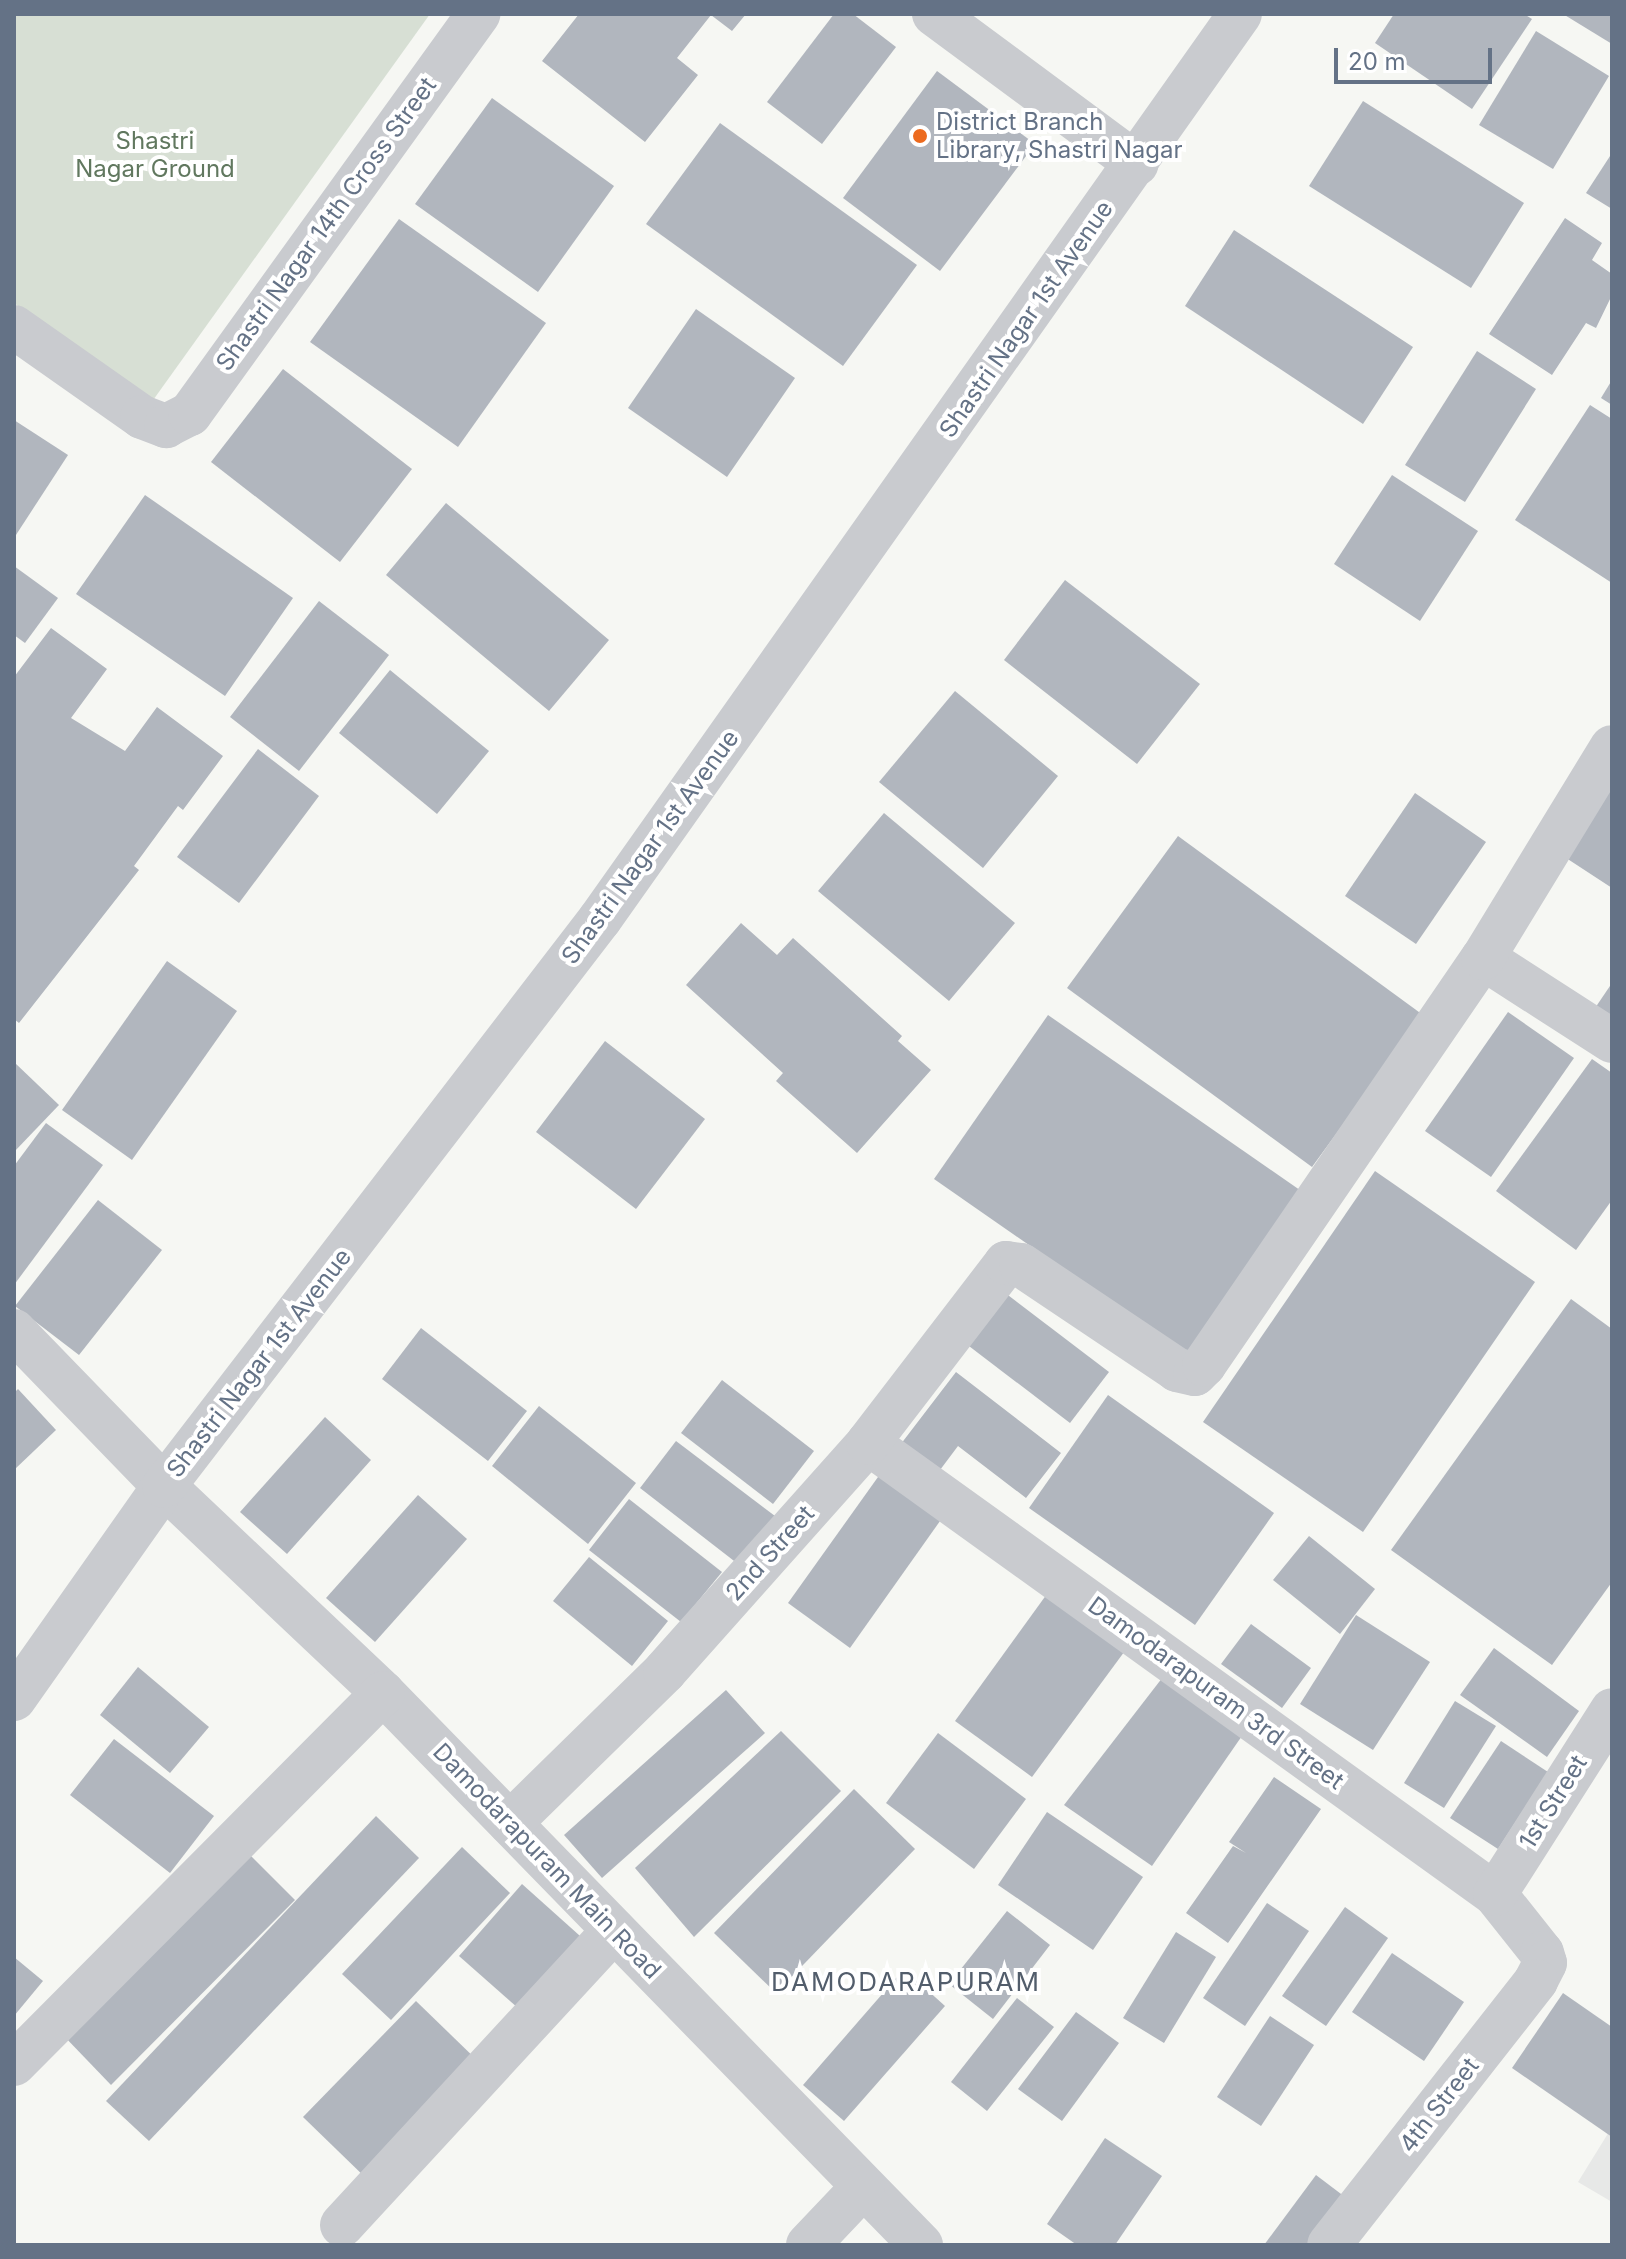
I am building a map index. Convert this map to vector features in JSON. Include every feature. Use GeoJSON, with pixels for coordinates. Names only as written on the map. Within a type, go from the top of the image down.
{"type":"FeatureCollection","features":[{"type":"Feature","properties":{"kind":"street","name":"Shastri Nagar 14th Cross Street"},"geometry":{"type":"LineString","coordinates":[[14,327],[142,417],[166,426],[190,414],[479,14]]}},
{"type":"Feature","properties":{"kind":"street"},"geometry":{"type":"LineString","coordinates":[[934,14],[1137,164]]}},
{"type":"Feature","properties":{"kind":"street","name":"Shastri Nagar 1st Avenue"},"geometry":{"type":"LineString","coordinates":[[14,1699],[25,1668],[600,919],[1137,164],[1240,14]]}},
{"type":"Feature","properties":{"kind":"street"},"geometry":{"type":"LineString","coordinates":[[1612,747],[1483,958],[1612,1041]]}},
{"type":"Feature","properties":{"kind":"street","name":"2nd Street"},"geometry":{"type":"LineString","coordinates":[[510,1823],[665,1671],[868,1443],[1006,1263],[1021,1265],[1177,1370],[1195,1374],[1483,958]]}},
{"type":"Feature","properties":{"kind":"street","name":"Damodarapuram Main Road"},"geometry":{"type":"LineString","coordinates":[[14,1331],[164,1486],[383,1693],[921,2245]]}},
{"type":"Feature","properties":{"kind":"street","name":"Damodarapuram 3rd Street"},"geometry":{"type":"LineString","coordinates":[[868,1443],[1495,1894],[1545,1963]]}},
{"type":"Feature","properties":{"kind":"street"},"geometry":{"type":"LineString","coordinates":[[14,2064],[383,1693]]}},
{"type":"Feature","properties":{"kind":"street","name":"1st Street"},"geometry":{"type":"LineString","coordinates":[[1495,1894],[1612,1710]]}},
{"type":"Feature","properties":{"kind":"street"},"geometry":{"type":"LineString","coordinates":[[342,2225],[614,1930]]}},
{"type":"Feature","properties":{"kind":"street","name":"4th Street"},"geometry":{"type":"LineString","coordinates":[[1329,2245],[1536,1981],[1545,1963]]}},
{"type":"Feature","properties":{"kind":"street"},"geometry":{"type":"LineString","coordinates":[[808,2245],[863,2187]]}},
{"type":"Feature","properties":{"kind":"shaded area"},"geometry":{"type":"Polygon","coordinates":[[[1612,2127],[1612,2202],[1578,2182],[1612,2127]]]}},
{"type":"Feature","properties":{"kind":"green space","name":"Shastri Nagar Ground"},"geometry":{"type":"Polygon","coordinates":[[[14,14],[430,14],[151,403],[14,303],[14,14]]]}},
{"type":"Feature","properties":{"kind":"building"},"geometry":{"type":"Polygon","coordinates":[[[579,14],[746,14],[732,31],[711,15],[677,58],[698,75],[645,142],[542,61],[579,14]]]}},
{"type":"Feature","properties":{"kind":"building"},"geometry":{"type":"Polygon","coordinates":[[[834,14],[853,14],[896,47],[822,144],[767,102],[834,14]]]}},
{"type":"Feature","properties":{"kind":"building"},"geometry":{"type":"Polygon","coordinates":[[[1394,14],[1524,14],[1532,19],[1472,109],[1375,43],[1394,14]]]}},
{"type":"Feature","properties":{"kind":"building"},"geometry":{"type":"Polygon","coordinates":[[[1563,14],[1612,14],[1612,44],[1563,14]]]}},
{"type":"Feature","properties":{"kind":"building"},"geometry":{"type":"Polygon","coordinates":[[[1536,31],[1609,76],[1553,169],[1479,125],[1536,31]]]}},
{"type":"Feature","properties":{"kind":"building"},"geometry":{"type":"Polygon","coordinates":[[[937,71],[1035,144],[940,271],[843,198],[937,71]]]}},
{"type":"Feature","properties":{"kind":"building"},"geometry":{"type":"Polygon","coordinates":[[[492,98],[614,186],[538,292],[415,204],[492,98]]]}},
{"type":"Feature","properties":{"kind":"building"},"geometry":{"type":"Polygon","coordinates":[[[1363,101],[1524,203],[1471,288],[1309,186],[1363,101]]]}},
{"type":"Feature","properties":{"kind":"building"},"geometry":{"type":"Polygon","coordinates":[[[720,123],[917,265],[843,366],[646,224],[720,123]]]}},
{"type":"Feature","properties":{"kind":"building"},"geometry":{"type":"Polygon","coordinates":[[[1612,153],[1612,209],[1586,193],[1612,153]]]}},
{"type":"Feature","properties":{"kind":"building"},"geometry":{"type":"Polygon","coordinates":[[[1565,218],[1602,243],[1592,260],[1612,274],[1612,295],[1596,328],[1586,323],[1552,375],[1489,334],[1565,218]]]}},
{"type":"Feature","properties":{"kind":"building"},"geometry":{"type":"Polygon","coordinates":[[[399,219],[546,323],[458,447],[310,342],[399,219]]]}},
{"type":"Feature","properties":{"kind":"building"},"geometry":{"type":"Polygon","coordinates":[[[1234,230],[1413,347],[1363,424],[1185,306],[1234,230]]]}},
{"type":"Feature","properties":{"kind":"building"},"geometry":{"type":"Polygon","coordinates":[[[696,309],[795,378],[727,477],[628,408],[696,309]]]}},
{"type":"Feature","properties":{"kind":"building"},"geometry":{"type":"Polygon","coordinates":[[[1477,351],[1536,389],[1465,502],[1405,465],[1477,351]]]}},
{"type":"Feature","properties":{"kind":"building"},"geometry":{"type":"Polygon","coordinates":[[[283,369],[412,469],[340,562],[211,462],[283,369]]]}},
{"type":"Feature","properties":{"kind":"building"},"geometry":{"type":"Polygon","coordinates":[[[1612,380],[1612,405],[1601,398],[1612,380]]]}},
{"type":"Feature","properties":{"kind":"building"},"geometry":{"type":"Polygon","coordinates":[[[1590,405],[1612,419],[1612,583],[1515,520],[1590,405]]]}},
{"type":"Feature","properties":{"kind":"building"},"geometry":{"type":"Polygon","coordinates":[[[14,420],[68,455],[14,538],[14,420]]]}},
{"type":"Feature","properties":{"kind":"building"},"geometry":{"type":"Polygon","coordinates":[[[1392,475],[1478,531],[1420,621],[1334,564],[1392,475]]]}},
{"type":"Feature","properties":{"kind":"building"},"geometry":{"type":"Polygon","coordinates":[[[145,495],[293,598],[225,696],[76,594],[145,495]]]}},
{"type":"Feature","properties":{"kind":"building"},"geometry":{"type":"Polygon","coordinates":[[[446,503],[609,640],[549,711],[386,575],[446,503]]]}},
{"type":"Feature","properties":{"kind":"building"},"geometry":{"type":"Polygon","coordinates":[[[14,566],[58,598],[25,643],[14,635],[14,566]]]}},
{"type":"Feature","properties":{"kind":"building"},"geometry":{"type":"Polygon","coordinates":[[[1065,580],[1200,684],[1137,764],[1004,660],[1065,580]]]}},
{"type":"Feature","properties":{"kind":"building"},"geometry":{"type":"Polygon","coordinates":[[[319,601],[389,655],[299,771],[230,717],[319,601]]]}},
{"type":"Feature","properties":{"kind":"building"},"geometry":{"type":"Polygon","coordinates":[[[51,628],[107,669],[71,718],[125,751],[157,707],[223,756],[183,810],[178,806],[134,866],[139,870],[19,1023],[14,1019],[14,677],[51,628]]]}},
{"type":"Feature","properties":{"kind":"building"},"geometry":{"type":"Polygon","coordinates":[[[390,670],[489,751],[437,814],[339,733],[390,670]]]}},
{"type":"Feature","properties":{"kind":"building"},"geometry":{"type":"Polygon","coordinates":[[[955,691],[1058,776],[983,868],[879,782],[955,691]]]}},
{"type":"Feature","properties":{"kind":"building"},"geometry":{"type":"Polygon","coordinates":[[[258,749],[319,796],[239,903],[177,857],[258,749]]]}},
{"type":"Feature","properties":{"kind":"building"},"geometry":{"type":"Polygon","coordinates":[[[1606,785],[1612,789],[1612,888],[1560,854],[1606,785]]]}},
{"type":"Feature","properties":{"kind":"building"},"geometry":{"type":"Polygon","coordinates":[[[1415,793],[1486,842],[1416,944],[1345,896],[1415,793]]]}},
{"type":"Feature","properties":{"kind":"building"},"geometry":{"type":"Polygon","coordinates":[[[884,813],[1015,923],[949,1001],[818,891],[884,813]]]}},
{"type":"Feature","properties":{"kind":"building"},"geometry":{"type":"Polygon","coordinates":[[[1178,836],[1423,1015],[1312,1167],[1067,988],[1178,836]]]}},
{"type":"Feature","properties":{"kind":"building"},"geometry":{"type":"Polygon","coordinates":[[[741,923],[777,955],[793,938],[902,1036],[898,1041],[931,1070],[857,1153],[776,1081],[783,1073],[686,985],[741,923]]]}},
{"type":"Feature","properties":{"kind":"building"},"geometry":{"type":"Polygon","coordinates":[[[167,961],[237,1011],[132,1160],[62,1110],[167,961]]]}},
{"type":"Feature","properties":{"kind":"building"},"geometry":{"type":"Polygon","coordinates":[[[1612,983],[1612,1029],[1591,1014],[1612,983]]]}},
{"type":"Feature","properties":{"kind":"building"},"geometry":{"type":"Polygon","coordinates":[[[1508,1012],[1574,1058],[1491,1177],[1425,1131],[1508,1012]]]}},
{"type":"Feature","properties":{"kind":"building"},"geometry":{"type":"Polygon","coordinates":[[[1048,1015],[1307,1195],[1193,1359],[934,1179],[1048,1015]]]}},
{"type":"Feature","properties":{"kind":"building"},"geometry":{"type":"Polygon","coordinates":[[[605,1041],[705,1119],[636,1209],[536,1132],[605,1041]]]}},
{"type":"Feature","properties":{"kind":"building"},"geometry":{"type":"Polygon","coordinates":[[[1592,1059],[1612,1073],[1612,1200],[1576,1250],[1496,1191],[1592,1059]]]}},
{"type":"Feature","properties":{"kind":"building"},"geometry":{"type":"Polygon","coordinates":[[[14,1062],[59,1105],[14,1152],[14,1062]]]}},
{"type":"Feature","properties":{"kind":"building"},"geometry":{"type":"Polygon","coordinates":[[[46,1123],[103,1165],[14,1285],[14,1166],[46,1123]]]}},
{"type":"Feature","properties":{"kind":"building"},"geometry":{"type":"Polygon","coordinates":[[[1375,1171],[1535,1282],[1363,1532],[1203,1422],[1375,1171]]]}},
{"type":"Feature","properties":{"kind":"building"},"geometry":{"type":"Polygon","coordinates":[[[98,1200],[162,1250],[79,1355],[15,1306],[98,1200]]]}},
{"type":"Feature","properties":{"kind":"building"},"geometry":{"type":"Polygon","coordinates":[[[1004,1292],[1109,1372],[1070,1423],[965,1343],[1004,1292]]]}},
{"type":"Feature","properties":{"kind":"building"},"geometry":{"type":"Polygon","coordinates":[[[1571,1299],[1612,1329],[1612,1582],[1552,1665],[1391,1550],[1571,1299]]]}},
{"type":"Feature","properties":{"kind":"building"},"geometry":{"type":"Polygon","coordinates":[[[421,1328],[527,1411],[488,1461],[382,1379],[421,1328]]]}},
{"type":"Feature","properties":{"kind":"building"},"geometry":{"type":"Polygon","coordinates":[[[956,1372],[1061,1453],[1026,1498],[958,1446],[931,1482],[894,1453],[956,1372]]]}},
{"type":"Feature","properties":{"kind":"building"},"geometry":{"type":"Polygon","coordinates":[[[722,1380],[814,1451],[773,1504],[681,1433],[722,1380]]]}},
{"type":"Feature","properties":{"kind":"building"},"geometry":{"type":"Polygon","coordinates":[[[18,1389],[56,1430],[14,1470],[14,1393],[18,1389]]]}},
{"type":"Feature","properties":{"kind":"building"},"geometry":{"type":"Polygon","coordinates":[[[1108,1395],[1274,1513],[1195,1625],[1029,1508],[1108,1395]]]}},
{"type":"Feature","properties":{"kind":"building"},"geometry":{"type":"Polygon","coordinates":[[[539,1406],[636,1483],[588,1544],[492,1466],[539,1406]]]}},
{"type":"Feature","properties":{"kind":"building"},"geometry":{"type":"Polygon","coordinates":[[[325,1417],[371,1460],[287,1554],[240,1512],[325,1417]]]}},
{"type":"Feature","properties":{"kind":"building"},"geometry":{"type":"Polygon","coordinates":[[[676,1441],[775,1516],[738,1564],[640,1488],[676,1441]]]}},
{"type":"Feature","properties":{"kind":"building"},"geometry":{"type":"Polygon","coordinates":[[[883,1470],[945,1514],[850,1648],[788,1603],[883,1470]]]}},
{"type":"Feature","properties":{"kind":"building"},"geometry":{"type":"Polygon","coordinates":[[[418,1495],[467,1539],[375,1642],[326,1598],[418,1495]]]}},
{"type":"Feature","properties":{"kind":"building"},"geometry":{"type":"Polygon","coordinates":[[[629,1499],[722,1572],[681,1622],[589,1550],[629,1499]]]}},
{"type":"Feature","properties":{"kind":"building"},"geometry":{"type":"Polygon","coordinates":[[[1309,1536],[1375,1589],[1340,1634],[1273,1580],[1309,1536]]]}},
{"type":"Feature","properties":{"kind":"building"},"geometry":{"type":"Polygon","coordinates":[[[589,1557],[668,1621],[632,1666],[553,1601],[589,1557]]]}},
{"type":"Feature","properties":{"kind":"building"},"geometry":{"type":"Polygon","coordinates":[[[1052,1587],[1130,1644],[1032,1777],[955,1721],[1052,1587]]]}},
{"type":"Feature","properties":{"kind":"building"},"geometry":{"type":"Polygon","coordinates":[[[1356,1615],[1430,1662],[1373,1750],[1300,1704],[1356,1615]]]}},
{"type":"Feature","properties":{"kind":"building"},"geometry":{"type":"Polygon","coordinates":[[[1251,1624],[1311,1668],[1282,1708],[1221,1664],[1251,1624]]]}},
{"type":"Feature","properties":{"kind":"building"},"geometry":{"type":"Polygon","coordinates":[[[1494,1648],[1579,1711],[1547,1757],[1460,1695],[1494,1648]]]}},
{"type":"Feature","properties":{"kind":"building"},"geometry":{"type":"Polygon","coordinates":[[[138,1667],[209,1727],[170,1773],[100,1715],[138,1667]]]}},
{"type":"Feature","properties":{"kind":"building"},"geometry":{"type":"Polygon","coordinates":[[[1166,1673],[1244,1733],[1152,1866],[1064,1805],[1166,1673]]]}},
{"type":"Feature","properties":{"kind":"building"},"geometry":{"type":"Polygon","coordinates":[[[726,1690],[765,1733],[602,1878],[564,1835],[726,1690]]]}},
{"type":"Feature","properties":{"kind":"building"},"geometry":{"type":"Polygon","coordinates":[[[1455,1701],[1496,1726],[1444,1808],[1404,1783],[1455,1701]]]}},
{"type":"Feature","properties":{"kind":"building"},"geometry":{"type":"Polygon","coordinates":[[[781,1731],[841,1791],[694,1937],[635,1868],[781,1731]]]}},
{"type":"Feature","properties":{"kind":"building"},"geometry":{"type":"Polygon","coordinates":[[[938,1733],[1026,1799],[974,1869],[886,1803],[938,1733]]]}},
{"type":"Feature","properties":{"kind":"building"},"geometry":{"type":"Polygon","coordinates":[[[114,1739],[214,1816],[170,1873],[70,1795],[114,1739]]]}},
{"type":"Feature","properties":{"kind":"building"},"geometry":{"type":"Polygon","coordinates":[[[1501,1741],[1548,1772],[1498,1849],[1450,1818],[1501,1741]]]}},
{"type":"Feature","properties":{"kind":"building"},"geometry":{"type":"Polygon","coordinates":[[[1274,1777],[1321,1809],[1228,1943],[1186,1913],[1233,1846],[1246,1853],[1229,1842],[1274,1777]]]}},
{"type":"Feature","properties":{"kind":"building"},"geometry":{"type":"Polygon","coordinates":[[[854,1789],[915,1849],[776,1993],[714,1933],[854,1789]]]}},
{"type":"Feature","properties":{"kind":"building"},"geometry":{"type":"Polygon","coordinates":[[[1047,1812],[1143,1877],[1093,1950],[998,1885],[1047,1812]]]}},
{"type":"Feature","properties":{"kind":"building"},"geometry":{"type":"Polygon","coordinates":[[[376,1816],[419,1858],[149,2141],[106,2101],[376,1816]]]}},
{"type":"Feature","properties":{"kind":"building"},"geometry":{"type":"Polygon","coordinates":[[[462,1847],[510,1893],[391,2020],[342,1974],[462,1847]]]}},
{"type":"Feature","properties":{"kind":"building"},"geometry":{"type":"Polygon","coordinates":[[[245,1850],[295,1900],[111,2085],[62,2034],[245,1850]]]}},
{"type":"Feature","properties":{"kind":"building"},"geometry":{"type":"Polygon","coordinates":[[[522,1884],[589,1944],[526,2015],[459,1956],[522,1884]]]}},
{"type":"Feature","properties":{"kind":"building"},"geometry":{"type":"Polygon","coordinates":[[[1267,1903],[1309,1931],[1245,2026],[1203,1998],[1267,1903]]]}},
{"type":"Feature","properties":{"kind":"building"},"geometry":{"type":"Polygon","coordinates":[[[1345,1907],[1388,1938],[1326,2026],[1282,1996],[1345,1907]]]}},
{"type":"Feature","properties":{"kind":"building"},"geometry":{"type":"Polygon","coordinates":[[[1007,1911],[1050,1945],[993,2019],[949,1984],[1007,1911]]]}},
{"type":"Feature","properties":{"kind":"building"},"geometry":{"type":"Polygon","coordinates":[[[1176,1932],[1216,1957],[1164,2043],[1123,2018],[1176,1932]]]}},
{"type":"Feature","properties":{"kind":"building"},"geometry":{"type":"Polygon","coordinates":[[[1392,1953],[1464,2002],[1424,2061],[1352,2012],[1392,1953]]]}},
{"type":"Feature","properties":{"kind":"building"},"geometry":{"type":"Polygon","coordinates":[[[14,1957],[43,1981],[14,2016],[14,1957]]]}},
{"type":"Feature","properties":{"kind":"building"},"geometry":{"type":"Polygon","coordinates":[[[904,1969],[945,2006],[844,2121],[803,2085],[904,1969]]]}},
{"type":"Feature","properties":{"kind":"building"},"geometry":{"type":"Polygon","coordinates":[[[1563,1993],[1612,2027],[1612,2137],[1512,2068],[1563,1993]]]}},
{"type":"Feature","properties":{"kind":"building"},"geometry":{"type":"Polygon","coordinates":[[[1017,1998],[1054,2027],[987,2111],[951,2082],[1017,1998]]]}},
{"type":"Feature","properties":{"kind":"building"},"geometry":{"type":"Polygon","coordinates":[[[416,2001],[483,2066],[370,2182],[303,2117],[416,2001]]]}},
{"type":"Feature","properties":{"kind":"building"},"geometry":{"type":"Polygon","coordinates":[[[1076,2012],[1119,2043],[1062,2121],[1018,2089],[1076,2012]]]}},
{"type":"Feature","properties":{"kind":"building"},"geometry":{"type":"Polygon","coordinates":[[[1270,2016],[1314,2045],[1261,2126],[1217,2097],[1270,2016]]]}},
{"type":"Feature","properties":{"kind":"building"},"geometry":{"type":"Polygon","coordinates":[[[1105,2138],[1162,2176],[1115,2245],[1077,2245],[1047,2224],[1105,2138]]]}},
{"type":"Feature","properties":{"kind":"building"},"geometry":{"type":"Polygon","coordinates":[[[1316,2175],[1349,2200],[1316,2245],[1264,2245],[1316,2175]]]}},
{"type":"Feature","properties":{"kind":"place","name":"District Branch Library, Shastri Nagar"},"geometry":{"type":"Point","coordinates":[920,136]}},
{"type":"Feature","properties":{"kind":"district","name":"DAMODARAPURAM"},"geometry":{"type":"Point","coordinates":[906,1982]}}]}
